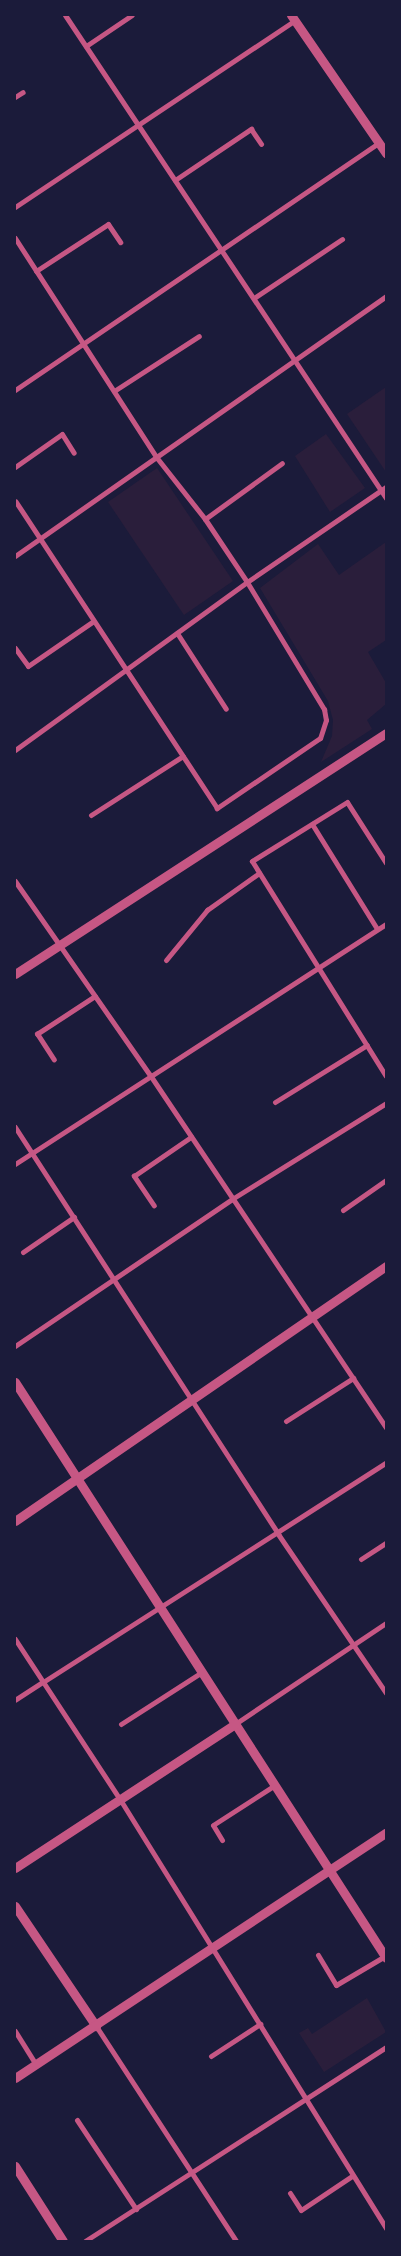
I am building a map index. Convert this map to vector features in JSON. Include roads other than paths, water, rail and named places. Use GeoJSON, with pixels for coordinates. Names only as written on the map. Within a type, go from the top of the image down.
{"type":"FeatureCollection","features":[{"type":"Feature","properties":{"kind":"street"},"geometry":{"type":"LineString","coordinates":[[65,15],[294,359],[384,488],[386,498]]}},
{"type":"Feature","properties":{"kind":"street"},"geometry":{"type":"LineString","coordinates":[[86,46],[132,15]]}},
{"type":"Feature","properties":{"kind":"street"},"geometry":{"type":"LineString","coordinates":[[15,207],[139,126],[293,18],[386,153]]}},
{"type":"Feature","properties":{"kind":"street"},"geometry":{"type":"LineString","coordinates":[[15,97],[23,92]]}},
{"type":"Feature","properties":{"kind":"street"},"geometry":{"type":"LineString","coordinates":[[175,180],[251,129],[261,144]]}},
{"type":"Feature","properties":{"kind":"street"},"geometry":{"type":"LineString","coordinates":[[15,390],[378,142]]}},
{"type":"Feature","properties":{"kind":"street"},"geometry":{"type":"LineString","coordinates":[[36,271],[108,224],[120,242]]}},
{"type":"Feature","properties":{"kind":"street"},"geometry":{"type":"LineString","coordinates":[[15,238],[157,458],[205,519],[247,582],[324,709],[326,720],[320,738],[217,808],[92,622],[15,501]]}},
{"type":"Feature","properties":{"kind":"street"},"geometry":{"type":"LineString","coordinates":[[254,298],[342,239]]}},
{"type":"Feature","properties":{"kind":"street"},"geometry":{"type":"LineString","coordinates":[[15,556],[386,296]]}},
{"type":"Feature","properties":{"kind":"street"},"geometry":{"type":"LineString","coordinates":[[114,391],[199,336]]}},
{"type":"Feature","properties":{"kind":"street"},"geometry":{"type":"LineString","coordinates":[[15,467],[62,434],[74,453]]}},
{"type":"Feature","properties":{"kind":"street"},"geometry":{"type":"LineString","coordinates":[[205,519],[282,464]]}},
{"type":"Feature","properties":{"kind":"street"},"geometry":{"type":"LineString","coordinates":[[15,750],[247,582],[384,488]]}},
{"type":"Feature","properties":{"kind":"street"},"geometry":{"type":"LineString","coordinates":[[15,648],[28,666],[92,622]]}},
{"type":"Feature","properties":{"kind":"street"},"geometry":{"type":"LineString","coordinates":[[177,633],[226,709]]}},
{"type":"Feature","properties":{"kind":"street"},"geometry":{"type":"LineString","coordinates":[[15,974],[386,732]]}},
{"type":"Feature","properties":{"kind":"street"},"geometry":{"type":"LineString","coordinates":[[91,815],[183,756]]}},
{"type":"Feature","properties":{"kind":"street"},"geometry":{"type":"LineString","coordinates":[[386,863],[347,802],[252,862],[386,1076]]}},
{"type":"Feature","properties":{"kind":"street"},"geometry":{"type":"LineString","coordinates":[[312,824],[377,929]]}},
{"type":"Feature","properties":{"kind":"street"},"geometry":{"type":"LineString","coordinates":[[166,960],[207,910],[259,873]]}},
{"type":"Feature","properties":{"kind":"street"},"geometry":{"type":"LineString","coordinates":[[15,881],[150,1075],[386,1427]]}},
{"type":"Feature","properties":{"kind":"street"},"geometry":{"type":"LineString","coordinates":[[15,1164],[386,924]]}},
{"type":"Feature","properties":{"kind":"street"},"geometry":{"type":"LineString","coordinates":[[54,1060],[37,1034],[95,996]]}},
{"type":"Feature","properties":{"kind":"street"},"geometry":{"type":"LineString","coordinates":[[275,1102],[367,1045]]}},
{"type":"Feature","properties":{"kind":"street"},"geometry":{"type":"LineString","coordinates":[[15,1346],[116,1280],[232,1199],[386,1103]]}},
{"type":"Feature","properties":{"kind":"street"},"geometry":{"type":"LineString","coordinates":[[15,1127],[116,1280],[278,1534],[355,1644],[386,1694]]}},
{"type":"Feature","properties":{"kind":"street"},"geometry":{"type":"LineString","coordinates":[[154,1206],[134,1176],[191,1137]]}},
{"type":"Feature","properties":{"kind":"street"},"geometry":{"type":"LineString","coordinates":[[343,1210],[386,1180]]}},
{"type":"Feature","properties":{"kind":"street"},"geometry":{"type":"LineString","coordinates":[[22,1252],[74,1217]]}},
{"type":"Feature","properties":{"kind":"street"},"geometry":{"type":"LineString","coordinates":[[15,1522],[386,1266]]}},
{"type":"Feature","properties":{"kind":"street"},"geometry":{"type":"LineString","coordinates":[[286,1421],[353,1378]]}},
{"type":"Feature","properties":{"kind":"street"},"geometry":{"type":"LineString","coordinates":[[15,1382],[385,1957],[336,1985],[318,1955]]}},
{"type":"Feature","properties":{"kind":"street"},"geometry":{"type":"LineString","coordinates":[[15,1700],[278,1534],[386,1463]]}},
{"type":"Feature","properties":{"kind":"street"},"geometry":{"type":"LineString","coordinates":[[361,1559],[386,1543]]}},
{"type":"Feature","properties":{"kind":"street"},"geometry":{"type":"LineString","coordinates":[[15,1868],[122,1800],[386,1623]]}},
{"type":"Feature","properties":{"kind":"street"},"geometry":{"type":"LineString","coordinates":[[15,1639],[122,1800],[352,2176],[386,2228]]}},
{"type":"Feature","properties":{"kind":"street"},"geometry":{"type":"LineString","coordinates":[[121,1724],[202,1672]]}},
{"type":"Feature","properties":{"kind":"street"},"geometry":{"type":"LineString","coordinates":[[222,1840],[213,1825],[275,1785]]}},
{"type":"Feature","properties":{"kind":"street"},"geometry":{"type":"LineString","coordinates":[[15,2078],[386,1832]]}},
{"type":"Feature","properties":{"kind":"street"},"geometry":{"type":"LineString","coordinates":[[15,1906],[193,2173],[236,2241]]}},
{"type":"Feature","properties":{"kind":"street"},"geometry":{"type":"LineString","coordinates":[[211,2056],[260,2024]]}},
{"type":"Feature","properties":{"kind":"street"},"geometry":{"type":"LineString","coordinates":[[15,2031],[36,2064]]}},
{"type":"Feature","properties":{"kind":"street"},"geometry":{"type":"LineString","coordinates":[[85,2241],[193,2173],[305,2097],[386,2047]]}},
{"type":"Feature","properties":{"kind":"street"},"geometry":{"type":"LineString","coordinates":[[77,2120],[136,2209]]}},
{"type":"Feature","properties":{"kind":"street"},"geometry":{"type":"LineString","coordinates":[[15,2166],[63,2241]]}},
{"type":"Feature","properties":{"kind":"street"},"geometry":{"type":"LineString","coordinates":[[290,2193],[301,2210],[352,2176]]}}]}
